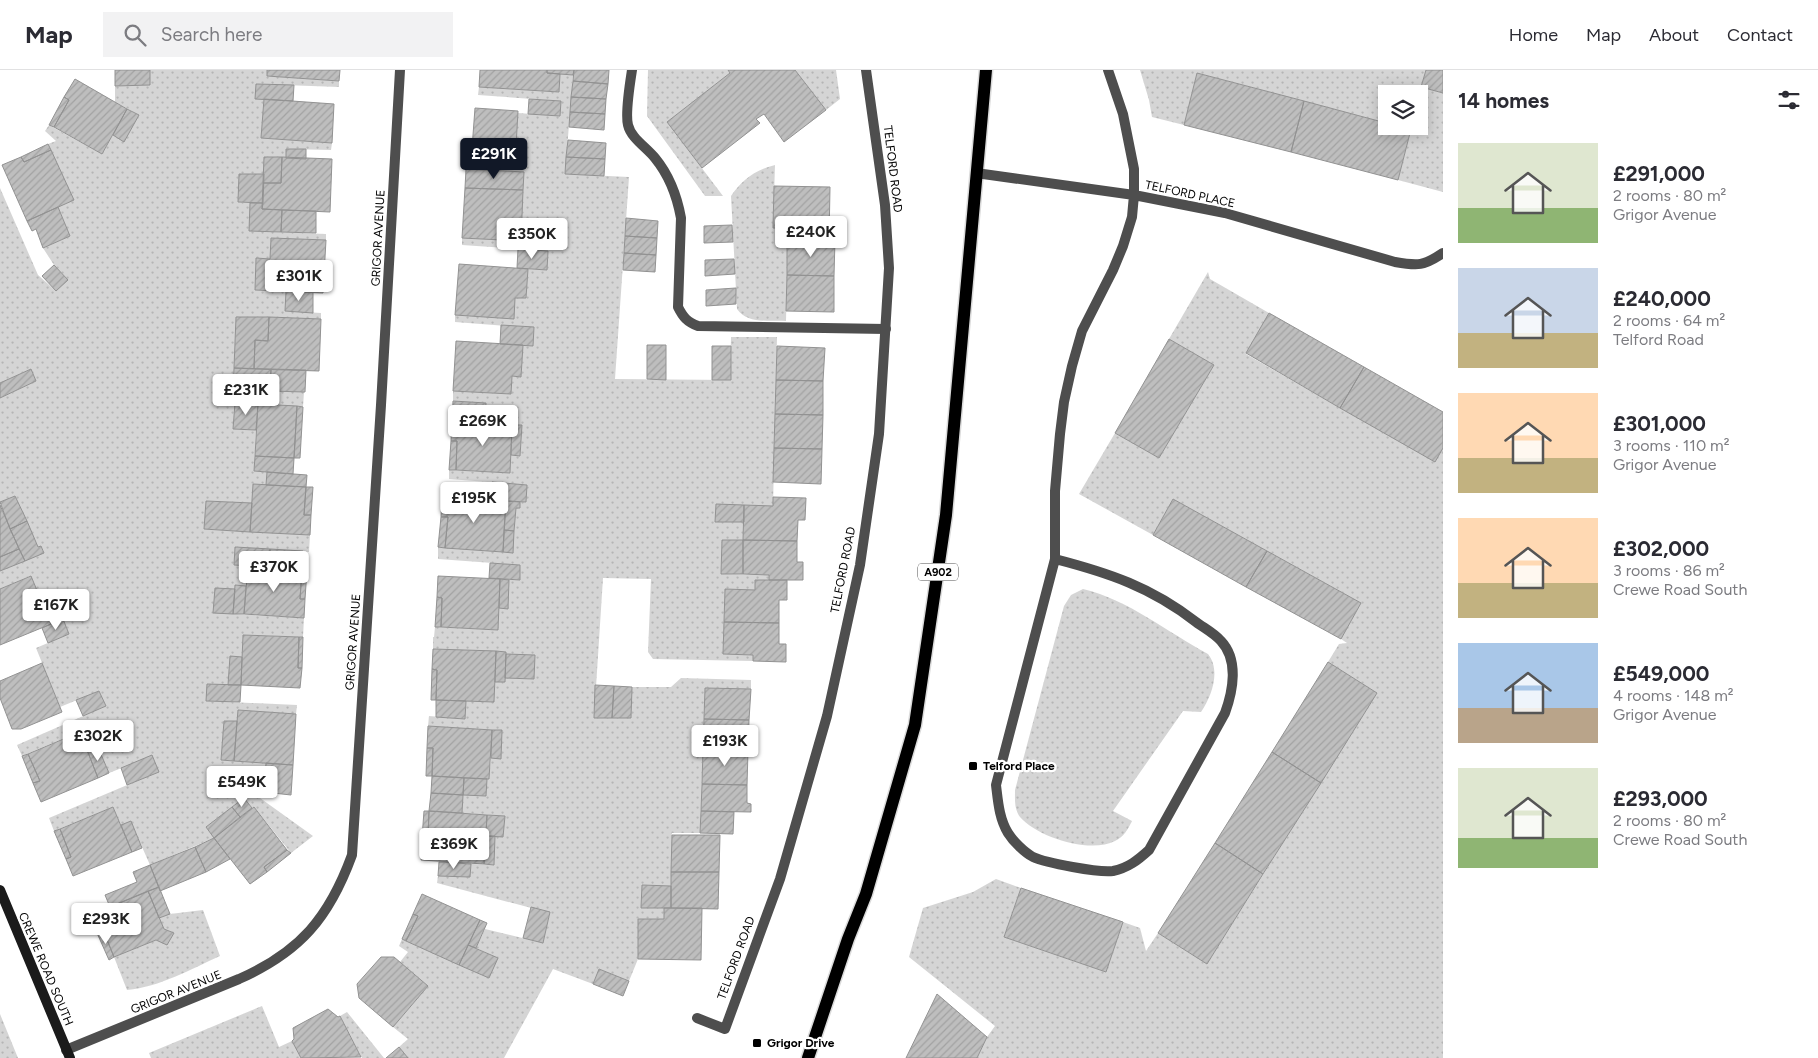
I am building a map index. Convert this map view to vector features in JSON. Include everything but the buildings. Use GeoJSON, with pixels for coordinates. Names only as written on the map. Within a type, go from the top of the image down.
{"type":"FeatureCollection","features":[{"type":"Feature","properties":{"kind":"main road","name":"A902"},"geometry":{"type":"LineString","coordinates":[[808,1058],[848,940],[866,894],[915,724],[946,515],[986,70]]}},
{"type":"Feature","properties":{"kind":"street","name":"GRIGOR AVENUE"},"geometry":{"type":"LineString","coordinates":[[68,1054],[239,979],[263,968],[278,958],[300,940],[323,915],[334,897],[352,855],[400,70]]}},
{"type":"Feature","properties":{"kind":"street"},"geometry":{"type":"LineString","coordinates":[[632,70],[627,123],[631,132],[668,176],[678,206],[680,218],[678,307],[683,318],[691,324],[698,326],[886,329]]}},
{"type":"Feature","properties":{"kind":"street","name":"TELFORD ROAD"},"geometry":{"type":"LineString","coordinates":[[696,1018],[725,1029],[780,879],[827,716],[860,564],[879,434],[889,268],[885,206],[866,70]]}},
{"type":"Feature","properties":{"kind":"street"},"geometry":{"type":"LineString","coordinates":[[1055,559],[1120,578],[1168,602],[1221,641],[1229,656],[1233,673],[1232,694],[1225,713],[1149,850],[1132,864],[1111,871],[1090,870],[1033,857],[1008,834],[998,804],[996,785],[1055,559],[1055,491],[1060,434],[1064,402],[1072,366],[1082,331],[1113,270],[1132,217],[1134,169],[1123,114],[1108,70]]}},
{"type":"Feature","properties":{"kind":"street","name":"TELFORD PLACE"},"geometry":{"type":"LineString","coordinates":[[976,173],[1134,195],[1225,213],[1414,266],[1426,264],[1443,253]]}},
{"type":"Feature","properties":{"kind":"street","name":"CREWE ROAD SOUTH"},"geometry":{"type":"LineString","coordinates":[[0,890],[68,1054]]}},
{"type":"Feature","properties":{"kind":"shaded area"},"geometry":{"type":"Polygon","coordinates":[[[150,70],[267,70],[267,76],[339,81],[339,87],[256,84],[264,99],[261,138],[332,143],[331,150],[286,149],[286,158],[264,157],[264,174],[239,174],[238,202],[250,203],[250,231],[326,234],[326,240],[271,238],[270,259],[256,258],[255,290],[286,291],[285,311],[321,313],[321,319],[236,317],[233,389],[304,392],[303,407],[235,403],[233,429],[256,430],[254,471],[267,472],[266,485],[253,484],[252,503],[206,501],[204,529],[310,535],[309,552],[235,547],[234,565],[248,566],[246,586],[235,585],[233,614],[304,618],[303,637],[243,635],[242,657],[230,657],[228,685],[207,701],[297,705],[296,714],[239,710],[237,721],[224,721],[221,760],[266,763],[264,792],[260,798],[313,836],[291,853],[254,807],[252,808],[244,798],[206,827],[214,838],[150,865],[131,822],[121,825],[113,807],[54,831],[49,818],[158,772],[152,756],[109,773],[97,746],[87,750],[79,732],[22,756],[17,745],[106,706],[99,691],[60,707],[36,648],[69,634],[52,593],[39,597],[30,576],[0,589],[0,571],[44,552],[41,546],[38,547],[15,496],[0,502],[0,398],[36,381],[31,369],[0,383],[0,188],[38,275],[56,291],[68,280],[54,265],[43,248],[70,236],[58,207],[73,200],[48,144],[56,141],[45,131],[49,125],[102,154],[113,135],[124,141],[139,115],[115,102],[115,86],[150,85],[150,70]]]}},
{"type":"Feature","properties":{"kind":"shaded area"},"geometry":{"type":"Polygon","coordinates":[[[648,70],[728,70],[730,73],[667,122],[723,196],[705,196],[647,116],[648,70]]]}},
{"type":"Feature","properties":{"kind":"shaded area"},"geometry":{"type":"Polygon","coordinates":[[[795,70],[836,70],[840,99],[826,110],[795,70]]]}},
{"type":"Feature","properties":{"kind":"shaded area"},"geometry":{"type":"Polygon","coordinates":[[[1140,70],[1426,70],[1422,85],[1378,85],[1378,121],[1197,73],[1184,125],[1152,117],[1140,70]]]}},
{"type":"Feature","properties":{"kind":"shaded area"},"geometry":{"type":"Polygon","coordinates":[[[560,74],[573,75],[565,174],[629,177],[615,379],[730,380],[731,337],[777,337],[773,506],[716,505],[716,522],[744,522],[743,540],[722,540],[721,574],[769,575],[769,580],[755,580],[755,590],[725,590],[723,654],[753,655],[753,661],[653,659],[648,652],[651,579],[603,578],[594,718],[631,718],[632,687],[671,687],[681,678],[751,680],[751,689],[705,688],[700,833],[672,833],[671,886],[642,885],[641,908],[664,908],[664,919],[638,919],[638,959],[629,981],[599,969],[593,984],[553,969],[504,1058],[408,1058],[399,1047],[408,1039],[393,1027],[428,986],[400,962],[408,952],[399,946],[402,939],[489,978],[497,958],[476,948],[485,929],[543,943],[550,913],[437,883],[438,876],[470,877],[471,864],[494,865],[495,836],[503,837],[505,816],[462,813],[463,795],[486,796],[491,758],[501,758],[502,731],[428,726],[429,716],[465,719],[466,701],[494,702],[495,682],[504,681],[505,678],[534,679],[535,655],[433,649],[433,637],[435,627],[498,630],[499,608],[508,608],[509,580],[520,580],[520,565],[438,559],[438,547],[503,552],[514,531],[516,508],[520,508],[520,502],[526,502],[527,485],[449,479],[449,470],[510,473],[511,455],[520,456],[522,426],[485,424],[486,403],[453,401],[453,391],[511,394],[512,376],[521,377],[523,345],[533,346],[534,328],[455,322],[455,315],[515,298],[526,298],[528,269],[547,270],[548,251],[462,245],[462,238],[524,172],[471,169],[471,162],[514,164],[518,113],[559,116],[561,101],[478,95],[479,87],[559,92],[560,74]]]}},
{"type":"Feature","properties":{"kind":"shaded area"},"geometry":{"type":"Polygon","coordinates":[[[1428,89],[1443,93],[1443,192],[1398,180],[1409,135],[1428,135],[1428,89]]]}},
{"type":"Feature","properties":{"kind":"shaded area"},"geometry":{"type":"Polygon","coordinates":[[[775,165],[773,228],[788,228],[786,321],[752,319],[741,314],[737,309],[731,196],[750,176],[775,165]]]}},
{"type":"Feature","properties":{"kind":"shaded area"},"geometry":{"type":"Polygon","coordinates":[[[1208,272],[1210,279],[1269,313],[1246,354],[1340,408],[1443,448],[1443,1058],[977,1058],[987,1037],[995,1026],[909,957],[923,908],[973,892],[996,879],[1021,888],[1004,937],[1106,972],[1123,922],[1140,928],[1146,951],[1158,933],[1207,964],[1377,693],[1328,662],[1339,644],[1347,643],[1341,639],[1361,603],[1173,499],[1153,535],[1079,494],[1115,433],[1159,458],[1214,365],[1169,339],[1208,272]]]}},
{"type":"Feature","properties":{"kind":"shaded area"},"geometry":{"type":"Polygon","coordinates":[[[1083,589],[1116,601],[1147,617],[1208,654],[1214,668],[1214,683],[1209,698],[1201,712],[1183,711],[1113,811],[1132,821],[1125,833],[1115,841],[1104,845],[1092,846],[1064,841],[1038,831],[1020,817],[1015,800],[1015,790],[1064,606],[1071,595],[1083,589]]]}},
{"type":"Feature","properties":{"kind":"shaded area"},"geometry":{"type":"Polygon","coordinates":[[[203,910],[220,956],[163,981],[127,990],[114,957],[156,940],[167,944],[174,933],[164,929],[159,918],[170,914],[203,910]]]}},
{"type":"Feature","properties":{"kind":"shaded area"},"geometry":{"type":"Polygon","coordinates":[[[262,1006],[279,1047],[292,1041],[301,1058],[151,1058],[149,1053],[262,1006]]]}},
{"type":"Feature","properties":{"kind":"shaded area"},"geometry":{"type":"Polygon","coordinates":[[[347,1012],[384,1058],[362,1058],[340,1016],[347,1012]]]}},
{"type":"Feature","properties":{"kind":"shaded area"},"geometry":{"type":"Polygon","coordinates":[[[0,1014],[18,1058],[0,1058],[0,1014]]]}},
{"type":"Feature","properties":{"kind":"place","name":"Telford Place"},"geometry":{"type":"Point","coordinates":[973,766]}},
{"type":"Feature","properties":{"kind":"place","name":"Grigor Drive"},"geometry":{"type":"Point","coordinates":[757,1043]}}]}
